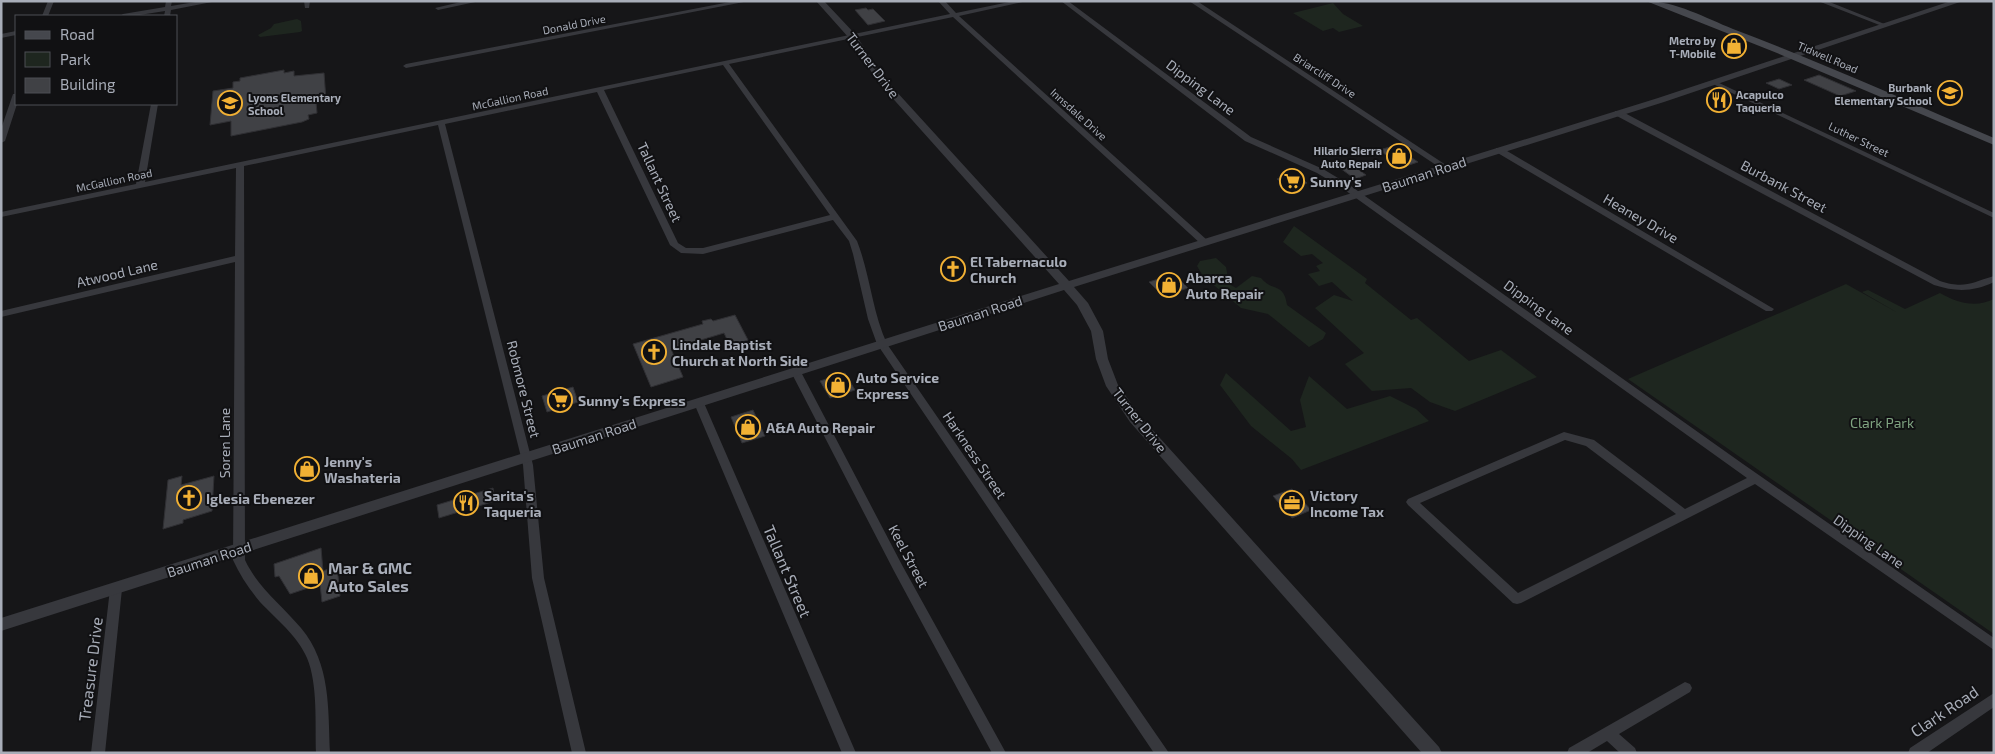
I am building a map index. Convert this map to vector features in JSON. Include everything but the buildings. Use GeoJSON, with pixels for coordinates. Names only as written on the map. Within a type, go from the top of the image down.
{"type":"FeatureCollection","features":[{"type":"Feature","properties":{"kind":"main road","name":"Tidwell Road"},"geometry":{"type":"LineString","coordinates":[[1650,1],[1705,17]]}},
{"type":"Feature","properties":{"kind":"main road","name":"Tidwell Road"},"geometry":{"type":"LineString","coordinates":[[1668,1],[1912,103],[1994,134]]}},
{"type":"Feature","properties":{"kind":"main road","name":"Tidwell Road"},"geometry":{"type":"LineString","coordinates":[[1912,103],[1994,142]]}},
{"type":"Feature","properties":{"kind":"street"},"geometry":{"type":"LineString","coordinates":[[45,15],[51,1]]}},
{"type":"Feature","properties":{"kind":"street"},"geometry":{"type":"LineString","coordinates":[[167,12],[169,1]]}},
{"type":"Feature","properties":{"kind":"street"},"geometry":{"type":"LineString","coordinates":[[134,15],[167,12],[214,1]]}},
{"type":"Feature","properties":{"kind":"street"},"geometry":{"type":"LineString","coordinates":[[438,8],[477,1]]}},
{"type":"Feature","properties":{"kind":"street","name":"Donald Drive"},"geometry":{"type":"LineString","coordinates":[[406,66],[746,1]]}},
{"type":"Feature","properties":{"kind":"street","name":"Turner Drive"},"geometry":{"type":"LineString","coordinates":[[820,1],[852,36],[882,81],[1067,285],[1092,317],[1097,331],[1102,359],[1112,386],[1122,403],[1433,753]]}},
{"type":"Feature","properties":{"kind":"street","name":"Innsdale Drive"},"geometry":{"type":"LineString","coordinates":[[941,1],[954,15],[1204,242]]}},
{"type":"Feature","properties":{"kind":"street","name":"McGallion Road"},"geometry":{"type":"LineString","coordinates":[[1,216],[1024,1]]}},
{"type":"Feature","properties":{"kind":"street","name":"Dipping Lane"},"geometry":{"type":"LineString","coordinates":[[1064,1],[1248,139],[1320,171],[1356,194],[1755,478],[1994,645]]}},
{"type":"Feature","properties":{"kind":"street","name":"Briarcliff Drive"},"geometry":{"type":"LineString","coordinates":[[1192,1],[1445,167]]}},
{"type":"Feature","properties":{"kind":"street"},"geometry":{"type":"LineString","coordinates":[[1821,1],[1884,25]]}},
{"type":"Feature","properties":{"kind":"street","name":"Bauman Road"},"geometry":{"type":"LineString","coordinates":[[1,625],[1067,285],[1715,83],[1959,1]]}},
{"type":"Feature","properties":{"kind":"street"},"geometry":{"type":"LineString","coordinates":[[1,36],[15,33]]}},
{"type":"Feature","properties":{"kind":"street","name":"Harkness Street"},"geometry":{"type":"LineString","coordinates":[[725,63],[853,241],[864,269],[870,313],[882,344],[1162,753]]}},
{"type":"Feature","properties":{"kind":"street","name":"Luther Street"},"geometry":{"type":"LineString","coordinates":[[1715,83],[1994,216]]}},
{"type":"Feature","properties":{"kind":"street","name":"Tallant Street"},"geometry":{"type":"LineString","coordinates":[[600,90],[674,245],[680,249],[703,251],[834,217]]}},
{"type":"Feature","properties":{"kind":"street"},"geometry":{"type":"LineString","coordinates":[[1,141],[15,99]]}},
{"type":"Feature","properties":{"kind":"street"},"geometry":{"type":"LineString","coordinates":[[140,186],[154,105]]}},
{"type":"Feature","properties":{"kind":"street","name":"Burbank Street"},"geometry":{"type":"LineString","coordinates":[[1618,113],[1937,283],[1956,288],[1973,289],[1994,279]]}},
{"type":"Feature","properties":{"kind":"street","name":"Robmore Street"},"geometry":{"type":"LineString","coordinates":[[441,124],[526,458],[538,578],[579,753]]}},
{"type":"Feature","properties":{"kind":"street","name":"Heaney Drive"},"geometry":{"type":"LineString","coordinates":[[1499,150],[1769,309]]}},
{"type":"Feature","properties":{"kind":"street","name":"Soren Lane"},"geometry":{"type":"LineString","coordinates":[[240,166],[239,560],[245,576],[257,592],[299,635],[313,658],[320,696],[323,753]]}},
{"type":"Feature","properties":{"kind":"street","name":"Atwood Lane"},"geometry":{"type":"LineString","coordinates":[[1,314],[239,258]]}},
{"type":"Feature","properties":{"kind":"street","name":"Keel Street"},"geometry":{"type":"LineString","coordinates":[[796,372],[898,568],[999,753]]}},
{"type":"Feature","properties":{"kind":"street","name":"Tallant Street"},"geometry":{"type":"LineString","coordinates":[[698,403],[849,753]]}},
{"type":"Feature","properties":{"kind":"street"},"geometry":{"type":"LineString","coordinates":[[1684,514],[1590,443],[1564,436],[1412,502],[1517,599],[1755,478]]}},
{"type":"Feature","properties":{"kind":"street","name":"Treasure Drive"},"geometry":{"type":"LineString","coordinates":[[98,753],[116,589]]}},
{"type":"Feature","properties":{"kind":"street"},"geometry":{"type":"LineString","coordinates":[[1574,753],[1685,688]]}},
{"type":"Feature","properties":{"kind":"street","name":"Clark Road"},"geometry":{"type":"LineString","coordinates":[[1915,753],[1994,699]]}},
{"type":"Feature","properties":{"kind":"street"},"geometry":{"type":"LineString","coordinates":[[1608,733],[1630,753]]}},
{"type":"Feature","properties":{"kind":"green space"},"geometry":{"type":"Polygon","coordinates":[[[1333,3],[1343,14],[1363,26],[1339,32],[1333,28],[1323,31],[1293,13],[1333,3]]]}},
{"type":"Feature","properties":{"kind":"green space"},"geometry":{"type":"Polygon","coordinates":[[[297,19],[301,21],[302,31],[300,32],[260,37],[258,35],[271,28],[274,24],[297,19]]]}},
{"type":"Feature","properties":{"kind":"green space"},"geometry":{"type":"Polygon","coordinates":[[[1294,226],[1367,279],[1365,283],[1411,320],[1417,318],[1469,361],[1501,350],[1537,377],[1455,411],[1430,402],[1411,388],[1372,391],[1345,364],[1364,353],[1315,308],[1334,295],[1353,301],[1332,282],[1319,286],[1308,274],[1320,271],[1316,266],[1323,263],[1312,254],[1301,256],[1283,242],[1294,226]]]}},
{"type":"Feature","properties":{"kind":"green space"},"geometry":{"type":"Polygon","coordinates":[[[1216,258],[1226,267],[1229,284],[1236,288],[1252,276],[1261,278],[1269,285],[1280,290],[1287,305],[1326,333],[1323,339],[1309,347],[1268,314],[1241,308],[1203,276],[1197,266],[1200,261],[1216,258]]]}},
{"type":"Feature","properties":{"kind":"green space","name":"Clark Park"},"geometry":{"type":"Polygon","coordinates":[[[1846,284],[1898,313],[1862,292],[1868,290],[1905,309],[1940,293],[1960,302],[1973,304],[1994,299],[1994,634],[1628,379],[1846,284]]]}},
{"type":"Feature","properties":{"kind":"green space"},"geometry":{"type":"Polygon","coordinates":[[[1226,373],[1291,431],[1306,427],[1300,400],[1309,376],[1347,409],[1390,396],[1416,409],[1429,421],[1301,470],[1292,459],[1251,426],[1220,385],[1226,373]]]}},
{"type":"Feature","properties":{"kind":"place","name":"Metro by T-Mobile"},"geometry":{"type":"Point","coordinates":[1734,46]}},
{"type":"Feature","properties":{"kind":"place","name":"Burbank Elementary School"},"geometry":{"type":"Point","coordinates":[1950,93]}},
{"type":"Feature","properties":{"kind":"place","name":"Acapulco Taqueria"},"geometry":{"type":"Point","coordinates":[1719,100]}},
{"type":"Feature","properties":{"kind":"place","name":"Lyons Elementary School"},"geometry":{"type":"Point","coordinates":[230,103]}},
{"type":"Feature","properties":{"kind":"place","name":"Hilario Sierra Auto Repair"},"geometry":{"type":"Point","coordinates":[1399,156]}},
{"type":"Feature","properties":{"kind":"place","name":"Sunny's"},"geometry":{"type":"Point","coordinates":[1292,181]}},
{"type":"Feature","properties":{"kind":"place","name":"El Tabernaculo Church"},"geometry":{"type":"Point","coordinates":[953,269]}},
{"type":"Feature","properties":{"kind":"place","name":"Abarca Auto Repair"},"geometry":{"type":"Point","coordinates":[1169,285]}},
{"type":"Feature","properties":{"kind":"place","name":"Lindale Baptist Church at North Side"},"geometry":{"type":"Point","coordinates":[654,352]}},
{"type":"Feature","properties":{"kind":"place","name":"Auto Service Express"},"geometry":{"type":"Point","coordinates":[838,385]}},
{"type":"Feature","properties":{"kind":"place","name":"Sunny's Express"},"geometry":{"type":"Point","coordinates":[560,400]}},
{"type":"Feature","properties":{"kind":"place","name":"A&A Auto Repair"},"geometry":{"type":"Point","coordinates":[748,427]}},
{"type":"Feature","properties":{"kind":"place","name":"Jenny's Washateria"},"geometry":{"type":"Point","coordinates":[307,469]}},
{"type":"Feature","properties":{"kind":"place","name":"Iglesia Ebenezer"},"geometry":{"type":"Point","coordinates":[189,498]}},
{"type":"Feature","properties":{"kind":"place","name":"Sarita's Taqueria"},"geometry":{"type":"Point","coordinates":[466,503]}},
{"type":"Feature","properties":{"kind":"place","name":"Victory Income Tax"},"geometry":{"type":"Point","coordinates":[1292,503]}},
{"type":"Feature","properties":{"kind":"place","name":"Mar & GMC Auto Sales"},"geometry":{"type":"Point","coordinates":[311,576]}}]}
